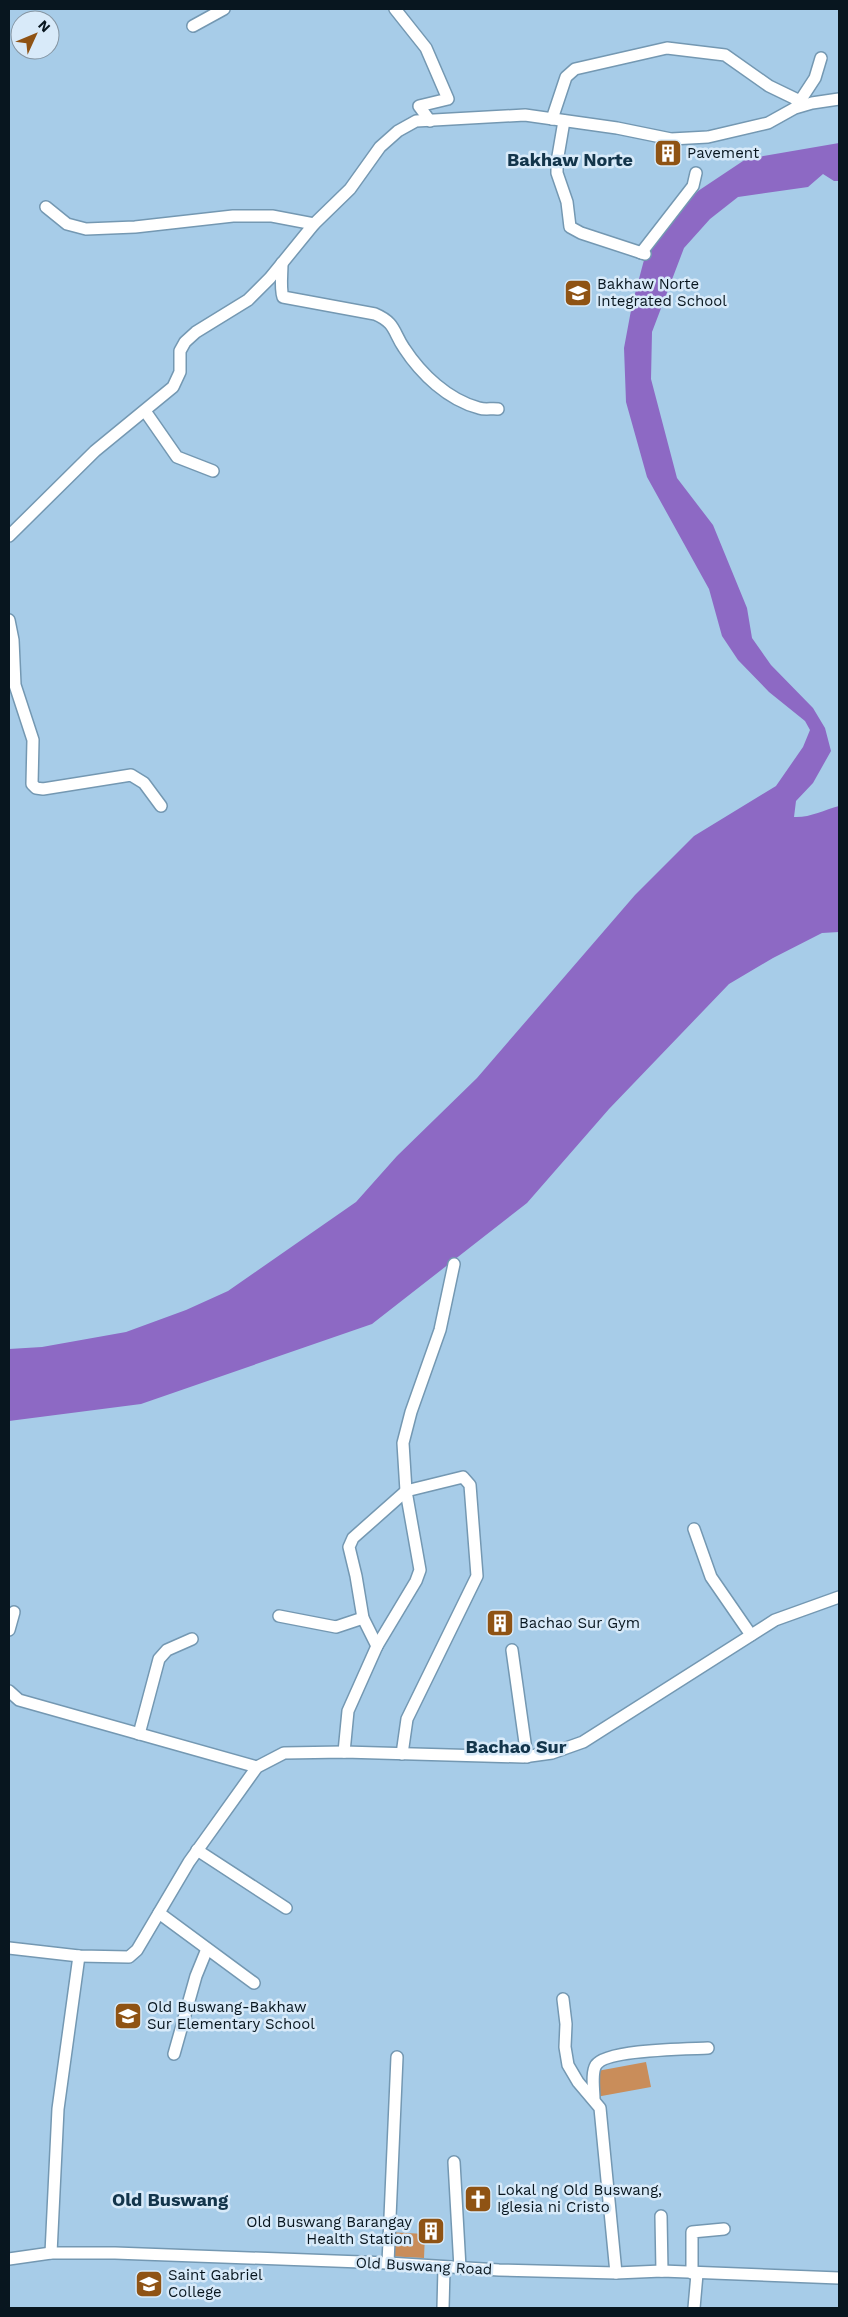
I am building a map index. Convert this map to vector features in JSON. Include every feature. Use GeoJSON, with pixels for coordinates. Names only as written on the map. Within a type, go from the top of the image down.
{"type":"FeatureCollection","features":[{"type":"Feature","properties":{"kind":"street"},"geometry":{"type":"LineString","coordinates":[[193,26],[224,9]]}},
{"type":"Feature","properties":{"kind":"street"},"geometry":{"type":"LineString","coordinates":[[395,9],[426,48],[448,99],[419,106],[430,121]]}},
{"type":"Feature","properties":{"kind":"street"},"geometry":{"type":"LineString","coordinates":[[552,119],[566,77],[575,68],[667,48],[725,55],[798,105]]}},
{"type":"Feature","properties":{"kind":"street"},"geometry":{"type":"LineString","coordinates":[[798,105],[815,78],[820,58]]}},
{"type":"Feature","properties":{"kind":"street"},"geometry":{"type":"LineString","coordinates":[[9,536],[95,452],[161,398],[178,379],[180,351],[185,342],[196,332],[248,300],[314,224],[350,189],[380,147],[398,131],[416,121],[525,116],[617,128],[672,139],[699,138],[768,123],[798,105],[839,99]]}},
{"type":"Feature","properties":{"kind":"street"},"geometry":{"type":"LineString","coordinates":[[564,121],[557,173],[567,202],[570,227],[581,233],[643,253],[692,186],[696,172]]}},
{"type":"Feature","properties":{"kind":"street"},"geometry":{"type":"LineString","coordinates":[[46,207],[67,224],[86,228],[134,227],[233,216],[272,216],[314,224]]}},
{"type":"Feature","properties":{"kind":"street"},"geometry":{"type":"LineString","coordinates":[[282,263],[283,280],[281,291],[283,297],[375,314],[387,319],[396,330],[403,347],[428,378],[449,394],[479,408],[498,408]]}},
{"type":"Feature","properties":{"kind":"street"},"geometry":{"type":"LineString","coordinates":[[145,411],[177,457],[213,471]]}},
{"type":"Feature","properties":{"kind":"street"},"geometry":{"type":"LineString","coordinates":[[9,620],[13,640],[15,685],[33,740],[32,784],[36,788],[43,789],[131,775],[144,783],[160,806]]}},
{"type":"Feature","properties":{"kind":"street"},"geometry":{"type":"LineString","coordinates":[[344,1752],[348,1711],[377,1646],[416,1581],[420,1570],[406,1491],[404,1443],[412,1412],[440,1330],[454,1264]]}},
{"type":"Feature","properties":{"kind":"street"},"geometry":{"type":"LineString","coordinates":[[377,1646],[363,1618],[349,1547],[353,1538],[406,1491],[463,1477],[468,1480],[470,1485],[477,1576],[407,1719],[402,1754]]}},
{"type":"Feature","properties":{"kind":"street"},"geometry":{"type":"LineString","coordinates":[[694,1529],[711,1577],[751,1635]]}},
{"type":"Feature","properties":{"kind":"street"},"geometry":{"type":"LineString","coordinates":[[9,1948],[78,1956],[129,1957],[137,1950],[197,1850],[257,1767],[284,1753],[344,1752],[527,1757],[552,1752],[583,1742],[776,1620],[839,1597]]}},
{"type":"Feature","properties":{"kind":"street"},"geometry":{"type":"LineString","coordinates":[[9,1630],[14,1612]]}},
{"type":"Feature","properties":{"kind":"street"},"geometry":{"type":"LineString","coordinates":[[279,1616],[336,1627],[363,1618]]}},
{"type":"Feature","properties":{"kind":"street"},"geometry":{"type":"LineString","coordinates":[[140,1734],[159,1659],[167,1650],[192,1639]]}},
{"type":"Feature","properties":{"kind":"street"},"geometry":{"type":"LineString","coordinates":[[512,1650],[527,1757]]}},
{"type":"Feature","properties":{"kind":"street"},"geometry":{"type":"LineString","coordinates":[[9,1692],[19,1700],[257,1767]]}},
{"type":"Feature","properties":{"kind":"street"},"geometry":{"type":"LineString","coordinates":[[197,1850],[286,1908]]}},
{"type":"Feature","properties":{"kind":"street"},"geometry":{"type":"LineString","coordinates":[[159,1913],[254,1983]]}},
{"type":"Feature","properties":{"kind":"street"},"geometry":{"type":"LineString","coordinates":[[174,2054],[196,1976],[207,1949]]}},
{"type":"Feature","properties":{"kind":"street"},"geometry":{"type":"LineString","coordinates":[[51,2253],[58,2109],[78,1956]]}},
{"type":"Feature","properties":{"kind":"street"},"geometry":{"type":"LineString","coordinates":[[562,1999],[566,2024],[565,2047],[568,2065],[578,2082],[600,2108],[616,2273]]}},
{"type":"Feature","properties":{"kind":"street"},"geometry":{"type":"LineString","coordinates":[[594,2100],[595,2067],[609,2056],[708,2048]]}},
{"type":"Feature","properties":{"kind":"street"},"geometry":{"type":"LineString","coordinates":[[388,2263],[397,2057]]}},
{"type":"Feature","properties":{"kind":"street"},"geometry":{"type":"LineString","coordinates":[[454,2162],[460,2268]]}},
{"type":"Feature","properties":{"kind":"street"},"geometry":{"type":"LineString","coordinates":[[661,2216],[662,2271]]}},
{"type":"Feature","properties":{"kind":"street"},"geometry":{"type":"LineString","coordinates":[[694,2308],[695,2274],[692,2232],[724,2229]]}},
{"type":"Feature","properties":{"kind":"street","name":"Old Buswang Road"},"geometry":{"type":"LineString","coordinates":[[9,2259],[51,2253],[116,2253],[388,2263],[444,2268],[616,2273],[662,2271],[695,2274],[839,2278]]}},
{"type":"Feature","properties":{"kind":"street"},"geometry":{"type":"LineString","coordinates":[[443,2308],[444,2268]]}},
{"type":"Feature","properties":{"kind":"shaded area"},"geometry":{"type":"Polygon","coordinates":[[[839,143],[839,181],[834,181],[823,174],[808,187],[738,197],[710,219],[684,248],[652,332],[651,379],[677,478],[713,525],[747,608],[752,638],[771,665],[813,708],[825,728],[831,751],[813,783],[796,801],[794,817],[811,815],[839,806],[839,932],[822,933],[773,958],[729,984],[609,1109],[527,1203],[372,1324],[141,1404],[9,1421],[9,1349],[42,1347],[126,1332],[186,1310],[228,1291],[356,1202],[397,1156],[477,1078],[635,895],[694,836],[776,786],[803,747],[810,730],[805,721],[769,692],[738,660],[722,636],[709,589],[647,477],[626,402],[624,348],[632,305],[644,260],[663,229],[698,191],[746,159],[839,143]]]}},
{"type":"Feature","properties":{"kind":"shaded area"},"geometry":{"type":"Polygon","coordinates":[[[646,2062],[651,2087],[596,2097],[592,2072],[646,2062]]]}},
{"type":"Feature","properties":{"kind":"shaded area"},"geometry":{"type":"Polygon","coordinates":[[[388,2232],[425,2234],[424,2258],[387,2256],[388,2232]]]}},
{"type":"Feature","properties":{"kind":"place","name":"Pavement"},"geometry":{"type":"Point","coordinates":[668,153]}},
{"type":"Feature","properties":{"kind":"place","name":"Bakhaw Norte Integrated School"},"geometry":{"type":"Point","coordinates":[578,293]}},
{"type":"Feature","properties":{"kind":"place","name":"Bachao Sur Gym"},"geometry":{"type":"Point","coordinates":[500,1623]}},
{"type":"Feature","properties":{"kind":"place","name":"Old Buswang-Bakhaw Sur Elementary School"},"geometry":{"type":"Point","coordinates":[128,2016]}},
{"type":"Feature","properties":{"kind":"place","name":"Lokal ng Old Buswang, Iglesia ni Cristo"},"geometry":{"type":"Point","coordinates":[478,2199]}},
{"type":"Feature","properties":{"kind":"place","name":"Old Buswang Barangay Health Station"},"geometry":{"type":"Point","coordinates":[431,2231]}},
{"type":"Feature","properties":{"kind":"place","name":"Saint Gabriel College"},"geometry":{"type":"Point","coordinates":[149,2284]}},
{"type":"Feature","properties":{"kind":"district","name":"Bakhaw Norte"},"geometry":{"type":"Point","coordinates":[570,160]}},
{"type":"Feature","properties":{"kind":"district","name":"Bachao Sur"},"geometry":{"type":"Point","coordinates":[516,1747]}},
{"type":"Feature","properties":{"kind":"district","name":"Old Buswang"},"geometry":{"type":"Point","coordinates":[170,2200]}}]}
